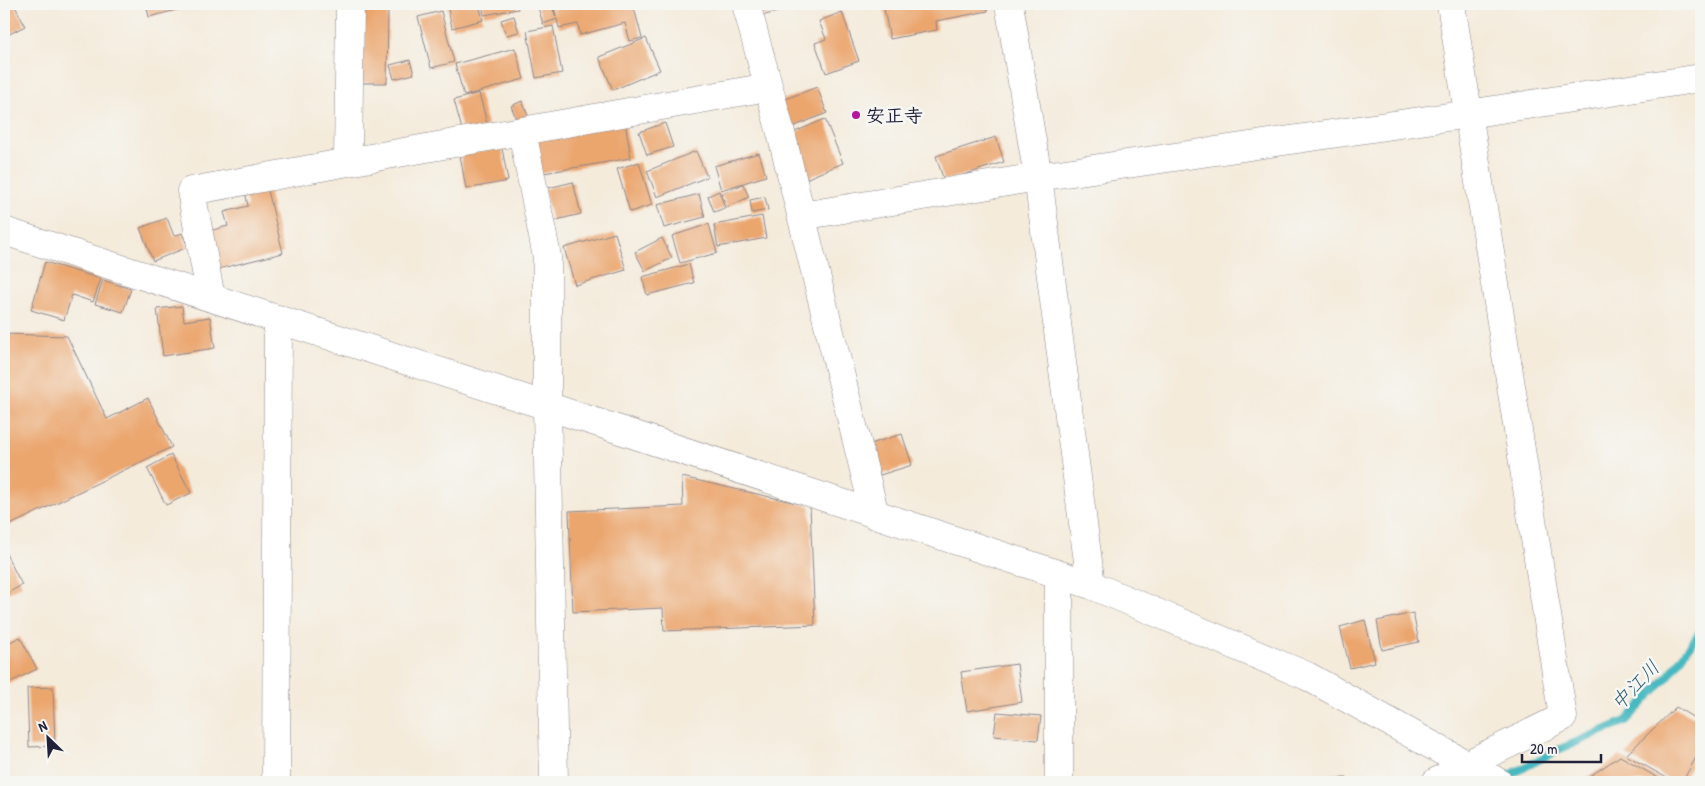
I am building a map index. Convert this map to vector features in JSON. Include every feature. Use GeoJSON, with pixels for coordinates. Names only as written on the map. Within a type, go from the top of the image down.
{"type":"FeatureCollection","features":[{"type":"Feature","properties":{"kind":"street"},"geometry":{"type":"LineString","coordinates":[[348,162],[350,4]]}},
{"type":"Feature","properties":{"kind":"street"},"geometry":{"type":"LineString","coordinates":[[746,4],[781,133],[875,515]]}},
{"type":"Feature","properties":{"kind":"street"},"geometry":{"type":"LineString","coordinates":[[1009,4],[1038,177],[1091,585]]}},
{"type":"Feature","properties":{"kind":"street"},"geometry":{"type":"LineString","coordinates":[[1436,782],[1563,717],[1451,4]]}},
{"type":"Feature","properties":{"kind":"street"},"geometry":{"type":"LineString","coordinates":[[801,216],[1038,177],[1701,78]]}},
{"type":"Feature","properties":{"kind":"street"},"geometry":{"type":"LineString","coordinates":[[212,298],[191,191],[768,87]]}},
{"type":"Feature","properties":{"kind":"street"},"geometry":{"type":"LineString","coordinates":[[522,131],[547,257],[547,406],[554,782]]}},
{"type":"Feature","properties":{"kind":"street"},"geometry":{"type":"LineString","coordinates":[[4,230],[1091,585],[1307,676],[1498,782]]}},
{"type":"Feature","properties":{"kind":"street"},"geometry":{"type":"LineString","coordinates":[[276,782],[278,319]]}},
{"type":"Feature","properties":{"kind":"street"},"geometry":{"type":"LineString","coordinates":[[1059,575],[1059,782]]}},
{"type":"Feature","properties":{"kind":"building"},"geometry":{"type":"Polygon","coordinates":[[[4,4],[14,4],[25,26],[4,37],[4,4]]]}},
{"type":"Feature","properties":{"kind":"building"},"geometry":{"type":"Polygon","coordinates":[[[146,4],[191,4],[192,6],[149,17],[146,4]]]}},
{"type":"Feature","properties":{"kind":"building"},"geometry":{"type":"Polygon","coordinates":[[[447,4],[479,4],[483,20],[452,28],[447,4]]]}},
{"type":"Feature","properties":{"kind":"building"},"geometry":{"type":"Polygon","coordinates":[[[482,4],[517,4],[518,9],[484,15],[482,4]]]}},
{"type":"Feature","properties":{"kind":"building"},"geometry":{"type":"Polygon","coordinates":[[[537,4],[551,4],[556,17],[553,4],[633,4],[642,38],[630,41],[625,23],[580,35],[578,24],[559,28],[557,19],[543,24],[537,4]]]}},
{"type":"Feature","properties":{"kind":"building"},"geometry":{"type":"Polygon","coordinates":[[[749,4],[792,4],[793,8],[753,18],[749,4]]]}},
{"type":"Feature","properties":{"kind":"building"},"geometry":{"type":"Polygon","coordinates":[[[794,4],[815,4],[796,10],[794,4]]]}},
{"type":"Feature","properties":{"kind":"building"},"geometry":{"type":"Polygon","coordinates":[[[883,4],[986,4],[988,11],[936,21],[937,30],[890,39],[883,4]]]}},
{"type":"Feature","properties":{"kind":"building"},"geometry":{"type":"Polygon","coordinates":[[[355,10],[388,10],[387,83],[355,83],[355,10]]]}},
{"type":"Feature","properties":{"kind":"building"},"geometry":{"type":"Polygon","coordinates":[[[441,11],[454,62],[431,68],[418,17],[441,11]]]}},
{"type":"Feature","properties":{"kind":"building"},"geometry":{"type":"Polygon","coordinates":[[[842,12],[859,61],[826,73],[815,43],[826,39],[819,21],[842,12]]]}},
{"type":"Feature","properties":{"kind":"building"},"geometry":{"type":"Polygon","coordinates":[[[514,16],[519,32],[506,35],[501,20],[514,16]]]}},
{"type":"Feature","properties":{"kind":"building"},"geometry":{"type":"Polygon","coordinates":[[[553,26],[562,73],[536,78],[527,31],[553,26]]]}},
{"type":"Feature","properties":{"kind":"building"},"geometry":{"type":"Polygon","coordinates":[[[646,38],[660,70],[613,90],[599,57],[646,38]]]}},
{"type":"Feature","properties":{"kind":"building"},"geometry":{"type":"Polygon","coordinates":[[[515,48],[524,79],[464,96],[455,64],[515,48]]]}},
{"type":"Feature","properties":{"kind":"building"},"geometry":{"type":"Polygon","coordinates":[[[410,60],[414,74],[394,79],[390,65],[410,60]]]}},
{"type":"Feature","properties":{"kind":"building"},"geometry":{"type":"Polygon","coordinates":[[[817,87],[827,113],[785,130],[775,103],[817,87]]]}},
{"type":"Feature","properties":{"kind":"building"},"geometry":{"type":"Polygon","coordinates":[[[479,93],[488,127],[463,133],[454,100],[479,93]]]}},
{"type":"Feature","properties":{"kind":"building"},"geometry":{"type":"Polygon","coordinates":[[[522,101],[529,118],[518,123],[511,106],[522,101]]]}},
{"type":"Feature","properties":{"kind":"building"},"geometry":{"type":"Polygon","coordinates":[[[825,119],[843,163],[801,181],[783,137],[825,119]]]}},
{"type":"Feature","properties":{"kind":"building"},"geometry":{"type":"Polygon","coordinates":[[[625,122],[631,158],[538,174],[532,138],[625,122]]]}},
{"type":"Feature","properties":{"kind":"building"},"geometry":{"type":"Polygon","coordinates":[[[665,123],[673,147],[647,155],[639,132],[665,123]]]}},
{"type":"Feature","properties":{"kind":"building"},"geometry":{"type":"Polygon","coordinates":[[[996,137],[1004,162],[944,181],[936,156],[996,137]]]}},
{"type":"Feature","properties":{"kind":"building"},"geometry":{"type":"Polygon","coordinates":[[[502,148],[508,181],[466,189],[460,155],[502,148]]]}},
{"type":"Feature","properties":{"kind":"building"},"geometry":{"type":"Polygon","coordinates":[[[696,151],[707,177],[657,197],[647,171],[696,151]]]}},
{"type":"Feature","properties":{"kind":"building"},"geometry":{"type":"Polygon","coordinates":[[[759,153],[766,176],[721,190],[714,166],[759,153]]]}},
{"type":"Feature","properties":{"kind":"building"},"geometry":{"type":"Polygon","coordinates":[[[639,162],[652,205],[630,212],[617,169],[639,162]]]}},
{"type":"Feature","properties":{"kind":"building"},"geometry":{"type":"Polygon","coordinates":[[[573,182],[581,214],[552,221],[544,189],[573,182]]]}},
{"type":"Feature","properties":{"kind":"building"},"geometry":{"type":"Polygon","coordinates":[[[743,184],[749,197],[727,207],[721,194],[743,184]]]}},
{"type":"Feature","properties":{"kind":"building"},"geometry":{"type":"Polygon","coordinates":[[[267,186],[283,253],[218,269],[209,231],[228,226],[224,212],[248,206],[245,191],[267,186]]]}},
{"type":"Feature","properties":{"kind":"building"},"geometry":{"type":"Polygon","coordinates":[[[719,191],[725,208],[714,212],[708,196],[719,191]]]}},
{"type":"Feature","properties":{"kind":"building"},"geometry":{"type":"Polygon","coordinates":[[[699,194],[705,217],[664,228],[657,205],[699,194]]]}},
{"type":"Feature","properties":{"kind":"building"},"geometry":{"type":"Polygon","coordinates":[[[765,197],[768,210],[752,213],[750,200],[765,197]]]}},
{"type":"Feature","properties":{"kind":"building"},"geometry":{"type":"Polygon","coordinates":[[[762,216],[766,238],[718,247],[714,225],[762,216]]]}},
{"type":"Feature","properties":{"kind":"building"},"geometry":{"type":"Polygon","coordinates":[[[167,218],[174,236],[182,233],[188,247],[153,261],[140,228],[167,218]]]}},
{"type":"Feature","properties":{"kind":"building"},"geometry":{"type":"Polygon","coordinates":[[[709,224],[717,253],[680,263],[672,236],[709,224]]]}},
{"type":"Feature","properties":{"kind":"building"},"geometry":{"type":"Polygon","coordinates":[[[615,233],[626,270],[575,285],[564,248],[615,233]]]}},
{"type":"Feature","properties":{"kind":"building"},"geometry":{"type":"Polygon","coordinates":[[[662,238],[672,258],[645,271],[635,252],[662,238]]]}},
{"type":"Feature","properties":{"kind":"building"},"geometry":{"type":"Polygon","coordinates":[[[45,262],[101,279],[93,302],[72,295],[64,320],[31,310],[45,262]]]}},
{"type":"Feature","properties":{"kind":"building"},"geometry":{"type":"Polygon","coordinates":[[[689,264],[694,283],[647,295],[642,277],[689,264]]]}},
{"type":"Feature","properties":{"kind":"building"},"geometry":{"type":"Polygon","coordinates":[[[103,280],[131,289],[123,312],[95,304],[103,280]]]}},
{"type":"Feature","properties":{"kind":"building"},"geometry":{"type":"Polygon","coordinates":[[[182,306],[184,321],[210,317],[215,348],[163,356],[157,309],[182,306]]]}},
{"type":"Feature","properties":{"kind":"building"},"geometry":{"type":"Polygon","coordinates":[[[4,334],[67,336],[107,419],[148,398],[172,447],[4,528],[4,334]]]}},
{"type":"Feature","properties":{"kind":"building"},"geometry":{"type":"Polygon","coordinates":[[[902,434],[912,465],[880,475],[870,444],[902,434]]]}},
{"type":"Feature","properties":{"kind":"building"},"geometry":{"type":"Polygon","coordinates":[[[171,455],[191,493],[166,505],[147,468],[171,455]]]}},
{"type":"Feature","properties":{"kind":"building"},"geometry":{"type":"Polygon","coordinates":[[[682,477],[810,506],[815,625],[664,631],[663,608],[573,612],[569,511],[683,506],[682,477]]]}},
{"type":"Feature","properties":{"kind":"building"},"geometry":{"type":"Polygon","coordinates":[[[4,550],[22,585],[4,595],[4,550]]]}},
{"type":"Feature","properties":{"kind":"building"},"geometry":{"type":"Polygon","coordinates":[[[1413,613],[1419,642],[1382,650],[1377,621],[1413,613]]]}},
{"type":"Feature","properties":{"kind":"building"},"geometry":{"type":"Polygon","coordinates":[[[1365,620],[1375,662],[1350,668],[1340,627],[1365,620]]]}},
{"type":"Feature","properties":{"kind":"building"},"geometry":{"type":"Polygon","coordinates":[[[20,637],[37,669],[4,685],[4,645],[20,637]]]}},
{"type":"Feature","properties":{"kind":"building"},"geometry":{"type":"Polygon","coordinates":[[[1017,664],[1022,702],[967,711],[961,672],[1017,664]]]}},
{"type":"Feature","properties":{"kind":"building"},"geometry":{"type":"Polygon","coordinates":[[[53,687],[55,746],[29,747],[27,688],[53,687]]]}},
{"type":"Feature","properties":{"kind":"building"},"geometry":{"type":"Polygon","coordinates":[[[1676,707],[1701,722],[1701,749],[1682,782],[1674,782],[1626,755],[1676,707]]]}},
{"type":"Feature","properties":{"kind":"building"},"geometry":{"type":"Polygon","coordinates":[[[997,712],[1041,716],[1038,740],[994,736],[997,712]]]}},
{"type":"Feature","properties":{"kind":"building"},"geometry":{"type":"Polygon","coordinates":[[[1620,756],[1665,782],[1581,782],[1620,756]]]}},
{"type":"Feature","properties":{"kind":"building"},"geometry":{"type":"Polygon","coordinates":[[[1347,778],[1347,782],[1305,782],[1305,779],[1347,778]]]}},
{"type":"Feature","properties":{"kind":"waterway","name":"中江川"},"geometry":{"type":"LineString","coordinates":[[1502,779],[1560,749],[1626,721],[1670,674],[1701,630]]}},
{"type":"Feature","properties":{"kind":"place","name":"安正寺"},"geometry":{"type":"Point","coordinates":[856,115]}}]}
